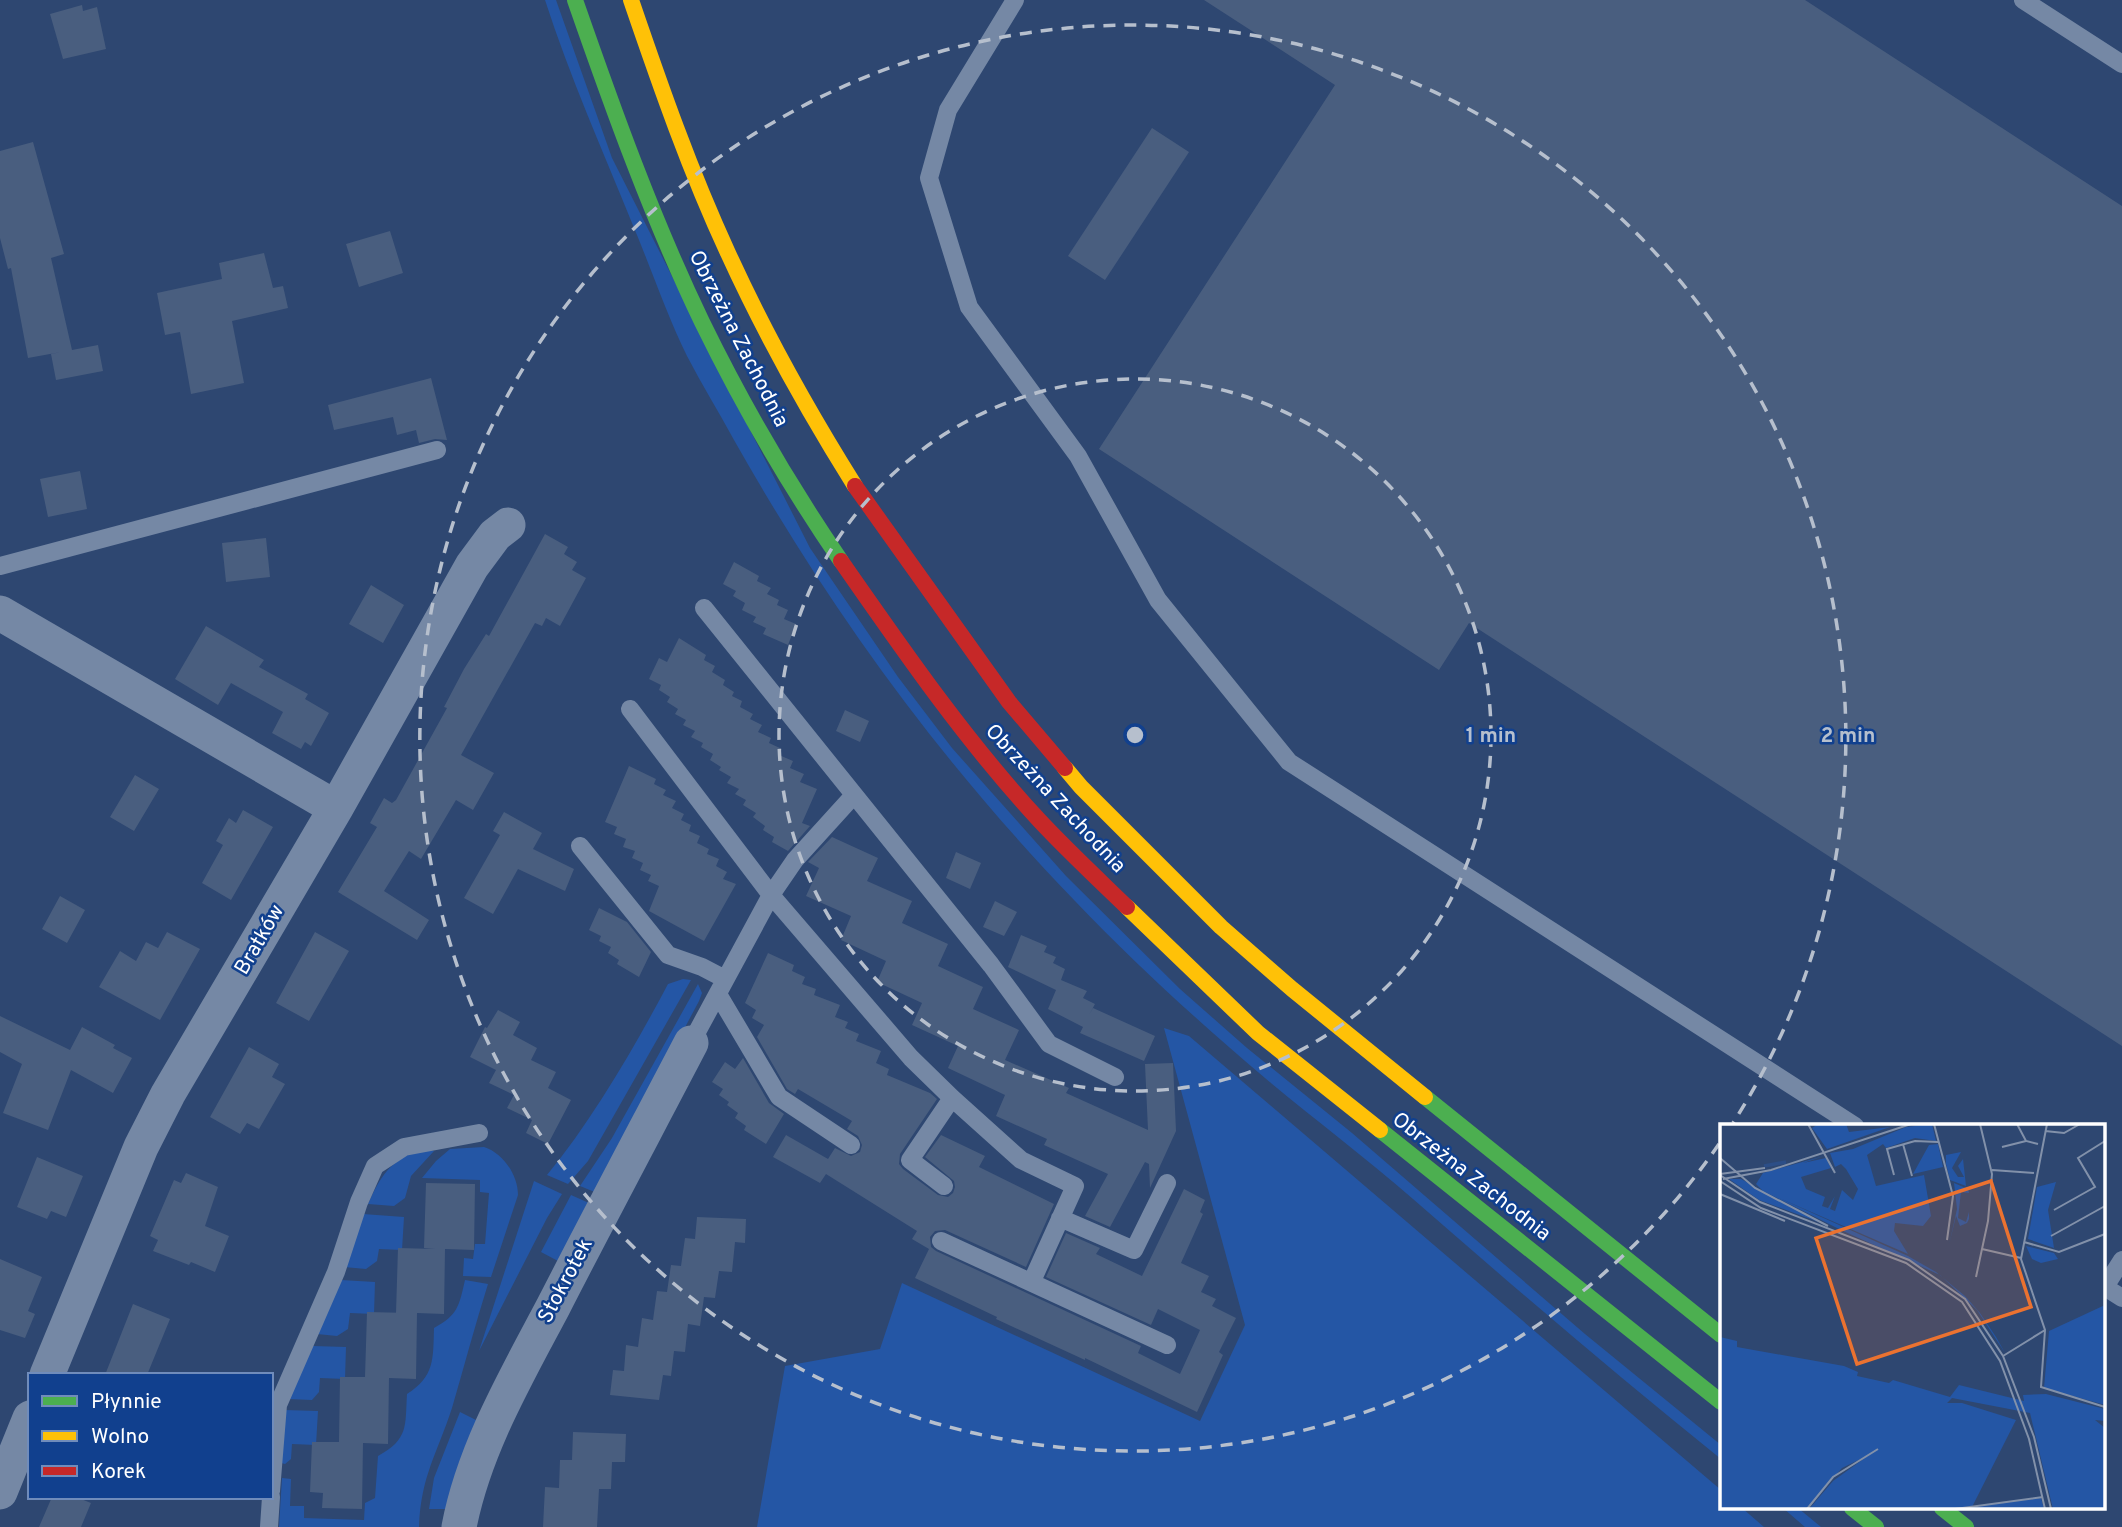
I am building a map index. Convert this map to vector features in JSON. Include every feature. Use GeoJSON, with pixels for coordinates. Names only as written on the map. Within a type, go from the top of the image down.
{"type":"FeatureCollection","features":[{"type":"Feature","properties":{"kind":"street","name":"Obrzeżna Zachodnia"},"geometry":{"type":"LineString","coordinates":[[575,0],[655,216],[702,322],[758,428],[824,536],[965,733],[1039,820],[1178,959],[1258,1033],[1720,1401]]}},
{"type":"Feature","properties":{"kind":"street","name":"Obrzeżna Zachodnia"},"geometry":{"type":"LineString","coordinates":[[631,0],[666,102],[728,253],[807,409],[872,512],[1009,702],[1081,787],[1221,927],[1292,989],[1720,1334]]}},
{"type":"Feature","properties":{"kind":"street","name":"Bratków"},"geometry":{"type":"LineString","coordinates":[[48,1373],[136,1158],[162,1105],[336,808],[472,566],[495,534],[508,525]]}},
{"type":"Feature","properties":{"kind":"street"},"geometry":{"type":"LineString","coordinates":[[0,613],[336,808]]}},
{"type":"Feature","properties":{"kind":"street","name":"Stokrotek"},"geometry":{"type":"LineString","coordinates":[[459,1527],[464,1500],[490,1432],[691,1043]]}},
{"type":"Feature","properties":{"kind":"street"},"geometry":{"type":"LineString","coordinates":[[0,1492],[28,1423]]}},
{"type":"Feature","properties":{"kind":"street"},"geometry":{"type":"LineString","coordinates":[[1855,1510],[1876,1527]]}},
{"type":"Feature","properties":{"kind":"street"},"geometry":{"type":"LineString","coordinates":[[1948,1510],[1966,1527]]}},
{"type":"Feature","properties":{"kind":"lane"},"geometry":{"type":"LineString","coordinates":[[1015,0],[948,110],[929,178],[969,307],[1078,456],[1158,600],[1289,762],[1852,1124]]}},
{"type":"Feature","properties":{"kind":"lane"},"geometry":{"type":"LineString","coordinates":[[2023,0],[2122,64]]}},
{"type":"Feature","properties":{"kind":"lane"},"geometry":{"type":"LineString","coordinates":[[0,566],[437,450]]}},
{"type":"Feature","properties":{"kind":"lane"},"geometry":{"type":"LineString","coordinates":[[704,608],[991,965],[1049,1044],[1115,1077]]}},
{"type":"Feature","properties":{"kind":"lane"},"geometry":{"type":"LineString","coordinates":[[630,709],[771,895],[911,1058],[1021,1160],[1075,1186],[1031,1281]]}},
{"type":"Feature","properties":{"kind":"lane"},"geometry":{"type":"LineString","coordinates":[[691,1043],[771,895],[795,860],[854,794]]}},
{"type":"Feature","properties":{"kind":"lane"},"geometry":{"type":"LineString","coordinates":[[580,846],[668,956],[702,967],[722,987],[779,1097],[851,1145]]}},
{"type":"Feature","properties":{"kind":"lane"},"geometry":{"type":"LineString","coordinates":[[944,1186],[910,1160],[952,1098]]}},
{"type":"Feature","properties":{"kind":"lane"},"geometry":{"type":"LineString","coordinates":[[273,1466],[278,1405],[336,1272],[359,1202],[375,1166],[404,1147],[479,1133]]}},
{"type":"Feature","properties":{"kind":"lane"},"geometry":{"type":"LineString","coordinates":[[1060,1218],[1134,1250],[1167,1183]]}},
{"type":"Feature","properties":{"kind":"lane"},"geometry":{"type":"LineString","coordinates":[[941,1241],[1167,1345]]}},
{"type":"Feature","properties":{"kind":"lane"},"geometry":{"type":"LineString","coordinates":[[2104,1287],[2122,1260]]}},
{"type":"Feature","properties":{"kind":"lane"},"geometry":{"type":"LineString","coordinates":[[2104,1289],[2122,1298]]}},
{"type":"Feature","properties":{"kind":"lane"},"geometry":{"type":"LineString","coordinates":[[269,1527],[271,1499]]}},
{"type":"Feature","properties":{"kind":"lane"},"geometry":{"type":"LineString","coordinates":[[1936,1527],[1948,1510]]}},
{"type":"Feature","properties":{"kind":"shaded area"},"geometry":{"type":"Polygon","coordinates":[[[545,0],[556,0],[612,158],[810,548],[898,677],[952,748],[1066,876],[1180,989],[1585,1334],[1720,1444],[1720,1458],[1395,1183],[1216,1036],[1098,924],[1025,848],[978,793],[933,738],[848,623],[734,440],[687,356],[665,307],[565,57],[545,0]]]}},
{"type":"Feature","properties":{"kind":"shaded area"},"geometry":{"type":"Polygon","coordinates":[[[683,979],[691,980],[588,1161],[568,1184],[547,1175],[581,1131],[612,1083],[668,984],[683,979]]]}},
{"type":"Feature","properties":{"kind":"shaded area"},"geometry":{"type":"Polygon","coordinates":[[[698,984],[702,993],[699,1001],[597,1193],[580,1186],[612,1138],[698,984]]]}},
{"type":"Feature","properties":{"kind":"shaded area"},"geometry":{"type":"Polygon","coordinates":[[[1164,1028],[1189,1036],[1720,1489],[1720,1510],[1744,1510],[1764,1527],[757,1527],[785,1366],[880,1349],[902,1283],[1200,1421],[1245,1325],[1164,1028]]]}},
{"type":"Feature","properties":{"kind":"shaded area"},"geometry":{"type":"Polygon","coordinates":[[[484,1147],[497,1154],[508,1166],[518,1195],[491,1277],[463,1276],[464,1258],[473,1259],[475,1244],[485,1244],[489,1193],[480,1192],[480,1180],[422,1178],[450,1149],[484,1147]]]}},
{"type":"Feature","properties":{"kind":"shaded area"},"geometry":{"type":"Polygon","coordinates":[[[420,1150],[434,1151],[411,1176],[405,1198],[394,1206],[368,1204],[388,1170],[401,1158],[420,1150]]]}},
{"type":"Feature","properties":{"kind":"shaded area"},"geometry":{"type":"Polygon","coordinates":[[[534,1181],[562,1194],[479,1351],[534,1181]]]}},
{"type":"Feature","properties":{"kind":"shaded area"},"geometry":{"type":"Polygon","coordinates":[[[571,1195],[589,1203],[558,1261],[541,1252],[571,1195]]]}},
{"type":"Feature","properties":{"kind":"shaded area"},"geometry":{"type":"Polygon","coordinates":[[[363,1214],[404,1217],[402,1250],[379,1249],[377,1261],[366,1269],[344,1267],[363,1214]]]}},
{"type":"Feature","properties":{"kind":"shaded area"},"geometry":{"type":"Polygon","coordinates":[[[341,1280],[375,1282],[374,1314],[350,1313],[348,1329],[337,1336],[317,1334],[341,1280]]]}},
{"type":"Feature","properties":{"kind":"shaded area"},"geometry":{"type":"Polygon","coordinates":[[[465,1280],[488,1284],[452,1408],[426,1479],[419,1527],[279,1527],[282,1478],[291,1479],[290,1506],[304,1506],[304,1518],[364,1520],[365,1503],[375,1498],[378,1456],[395,1444],[403,1431],[407,1394],[423,1380],[431,1366],[434,1328],[453,1314],[465,1280]]]}},
{"type":"Feature","properties":{"kind":"shaded area"},"geometry":{"type":"Polygon","coordinates":[[[313,1346],[346,1347],[345,1379],[320,1378],[319,1392],[312,1400],[288,1399],[313,1346]]]}},
{"type":"Feature","properties":{"kind":"shaded area"},"geometry":{"type":"Polygon","coordinates":[[[284,1410],[318,1411],[316,1445],[292,1444],[291,1459],[285,1464],[281,1463],[284,1410]]]}},
{"type":"Feature","properties":{"kind":"shaded area"},"geometry":{"type":"Polygon","coordinates":[[[460,1412],[478,1421],[448,1509],[429,1509],[434,1478],[460,1412]]]}},
{"type":"Feature","properties":{"kind":"shaded area"},"geometry":{"type":"Polygon","coordinates":[[[1785,1510],[1800,1510],[1821,1527],[1805,1527],[1785,1510]]]}},
{"type":"Feature","properties":{"kind":"building"},"geometry":{"type":"Polygon","coordinates":[[[1204,0],[1805,0],[2122,206],[2122,1046],[1469,623],[1439,670],[1099,449],[1335,85],[1204,0]]]}},
{"type":"Feature","properties":{"kind":"building"},"geometry":{"type":"Polygon","coordinates":[[[82,5],[83,11],[97,7],[106,49],[63,59],[50,14],[82,5]]]}},
{"type":"Feature","properties":{"kind":"building"},"geometry":{"type":"Polygon","coordinates":[[[1152,128],[1189,152],[1105,280],[1068,256],[1152,128]]]}},
{"type":"Feature","properties":{"kind":"building"},"geometry":{"type":"Polygon","coordinates":[[[33,142],[64,254],[51,258],[72,350],[98,345],[103,371],[56,380],[51,354],[61,352],[28,358],[11,268],[8,269],[0,238],[0,151],[33,142]]]}},
{"type":"Feature","properties":{"kind":"building"},"geometry":{"type":"Polygon","coordinates":[[[390,231],[403,273],[359,287],[346,244],[390,231]]]}},
{"type":"Feature","properties":{"kind":"building"},"geometry":{"type":"Polygon","coordinates":[[[264,253],[273,288],[283,286],[288,308],[232,321],[244,383],[191,394],[180,332],[165,335],[157,293],[222,279],[219,263],[264,253]]]}},
{"type":"Feature","properties":{"kind":"building"},"geometry":{"type":"Polygon","coordinates":[[[431,378],[447,440],[435,439],[419,443],[416,430],[397,435],[393,417],[334,430],[328,405],[431,378]]]}},
{"type":"Feature","properties":{"kind":"building"},"geometry":{"type":"Polygon","coordinates":[[[80,471],[87,509],[48,517],[40,479],[80,471]]]}},
{"type":"Feature","properties":{"kind":"building"},"geometry":{"type":"Polygon","coordinates":[[[545,534],[568,547],[564,554],[577,562],[572,570],[586,578],[560,626],[546,618],[542,626],[535,623],[461,755],[494,773],[473,810],[456,800],[421,859],[409,851],[384,891],[429,920],[417,940],[338,892],[377,827],[370,823],[384,798],[392,803],[396,800],[447,708],[444,707],[464,669],[486,634],[489,636],[545,534]]]}},
{"type":"Feature","properties":{"kind":"building"},"geometry":{"type":"Polygon","coordinates":[[[266,538],[270,577],[226,582],[222,543],[266,538]]]}},
{"type":"Feature","properties":{"kind":"building"},"geometry":{"type":"Polygon","coordinates":[[[734,562],[759,576],[757,581],[771,588],[767,594],[779,600],[777,605],[788,610],[784,619],[796,624],[788,645],[763,634],[766,628],[753,622],[756,617],[742,610],[745,603],[733,596],[736,591],[723,584],[734,562]]]}},
{"type":"Feature","properties":{"kind":"building"},"geometry":{"type":"Polygon","coordinates":[[[371,585],[404,605],[383,643],[349,624],[371,585]]]}},
{"type":"Feature","properties":{"kind":"building"},"geometry":{"type":"Polygon","coordinates":[[[206,626],[264,660],[259,667],[308,694],[305,699],[329,713],[311,746],[305,742],[301,749],[272,733],[283,712],[231,683],[218,705],[175,679],[206,626]]]}},
{"type":"Feature","properties":{"kind":"building"},"geometry":{"type":"Polygon","coordinates":[[[679,638],[706,655],[704,660],[715,666],[712,672],[725,680],[723,685],[734,692],[732,696],[742,701],[740,707],[753,714],[750,719],[762,725],[758,732],[771,738],[769,743],[782,749],[779,755],[793,761],[790,768],[804,774],[800,782],[817,789],[802,823],[810,826],[788,851],[772,842],[774,837],[763,830],[765,826],[753,817],[756,813],[743,805],[746,800],[735,794],[739,789],[727,783],[731,777],[719,770],[721,767],[710,760],[713,754],[701,747],[703,743],[691,737],[695,731],[683,725],[686,720],[675,714],[678,709],[667,702],[670,697],[659,690],[661,685],[649,679],[659,658],[667,662],[679,638]]]}},
{"type":"Feature","properties":{"kind":"building"},"geometry":{"type":"Polygon","coordinates":[[[845,710],[869,721],[860,742],[836,731],[845,710]]]}},
{"type":"Feature","properties":{"kind":"building"},"geometry":{"type":"Polygon","coordinates":[[[629,766],[656,779],[654,784],[666,790],[663,795],[676,801],[672,808],[684,814],[681,820],[691,825],[689,831],[700,836],[697,843],[709,849],[707,854],[719,859],[716,866],[727,872],[723,879],[736,884],[704,941],[649,911],[659,886],[648,881],[651,875],[640,870],[643,863],[632,858],[635,851],[623,847],[626,839],[614,834],[617,827],[605,822],[629,766]]]}},
{"type":"Feature","properties":{"kind":"building"},"geometry":{"type":"Polygon","coordinates":[[[135,775],[159,789],[134,831],[110,817],[135,775]]]}},
{"type":"Feature","properties":{"kind":"building"},"geometry":{"type":"Polygon","coordinates":[[[243,810],[273,827],[231,900],[202,883],[223,845],[216,841],[229,818],[236,823],[243,810]]]}},
{"type":"Feature","properties":{"kind":"building"},"geometry":{"type":"Polygon","coordinates":[[[504,812],[542,833],[533,849],[574,869],[565,891],[518,869],[493,914],[464,898],[500,835],[493,831],[504,812]]]}},
{"type":"Feature","properties":{"kind":"building"},"geometry":{"type":"Polygon","coordinates":[[[832,837],[878,858],[867,881],[912,901],[902,923],[948,944],[938,966],[983,987],[973,1009],[1019,1030],[1005,1060],[1069,1088],[1066,1093],[1148,1130],[1145,1064],[1173,1063],[1176,1131],[1150,1188],[1149,1164],[1145,1162],[1110,1227],[1085,1216],[1108,1174],[1044,1145],[1047,1139],[996,1116],[1005,1095],[948,1068],[958,1046],[912,1025],[922,1003],[877,982],[886,961],[841,940],[851,916],[806,896],[819,868],[808,862],[832,837]]]}},
{"type":"Feature","properties":{"kind":"building"},"geometry":{"type":"Polygon","coordinates":[[[956,852],[981,863],[970,889],[946,878],[956,852]]]}},
{"type":"Feature","properties":{"kind":"building"},"geometry":{"type":"Polygon","coordinates":[[[60,896],[85,910],[67,943],[42,929],[60,896]]]}},
{"type":"Feature","properties":{"kind":"building"},"geometry":{"type":"Polygon","coordinates":[[[995,901],[1017,912],[1004,936],[983,927],[995,901]]]}},
{"type":"Feature","properties":{"kind":"building"},"geometry":{"type":"Polygon","coordinates":[[[599,908],[627,922],[651,952],[639,977],[617,964],[619,960],[608,953],[611,947],[599,941],[601,936],[589,930],[599,908]]]}},
{"type":"Feature","properties":{"kind":"building"},"geometry":{"type":"Polygon","coordinates":[[[167,932],[200,949],[160,1020],[99,987],[120,951],[136,961],[146,942],[158,948],[167,932]]]}},
{"type":"Feature","properties":{"kind":"building"},"geometry":{"type":"Polygon","coordinates":[[[315,932],[349,951],[309,1021],[276,1003],[315,932]]]}},
{"type":"Feature","properties":{"kind":"building"},"geometry":{"type":"Polygon","coordinates":[[[1021,935],[1047,946],[1044,952],[1056,957],[1053,963],[1065,969],[1061,980],[1087,991],[1083,998],[1095,1004],[1089,1015],[1093,1008],[1155,1036],[1144,1061],[1080,1033],[1083,1027],[1048,1009],[1056,990],[1008,967],[1021,935]]]}},
{"type":"Feature","properties":{"kind":"building"},"geometry":{"type":"Polygon","coordinates":[[[768,953],[794,965],[792,971],[805,977],[802,984],[816,989],[814,995],[840,1005],[835,1017],[848,1022],[845,1028],[859,1034],[856,1041],[881,1051],[876,1063],[889,1069],[887,1075],[930,1093],[937,1099],[900,1154],[899,1164],[903,1169],[938,1195],[948,1197],[953,1193],[954,1181],[925,1157],[941,1135],[985,1156],[979,1167],[1054,1204],[1026,1267],[945,1230],[935,1231],[930,1237],[931,1247],[936,1251],[1141,1346],[1138,1353],[1180,1374],[1200,1330],[1158,1309],[1151,1325],[1046,1277],[1066,1233],[1100,1248],[1096,1254],[1142,1276],[1184,1189],[1205,1200],[1200,1212],[1203,1214],[1181,1263],[1209,1276],[1201,1292],[1216,1299],[1212,1306],[1236,1318],[1219,1352],[1223,1355],[1197,1412],[996,1319],[997,1317],[915,1278],[929,1249],[912,1239],[917,1231],[826,1174],[820,1183],[773,1157],[786,1135],[828,1159],[835,1148],[851,1156],[860,1152],[862,1145],[858,1136],[847,1129],[852,1121],[798,1089],[795,1094],[787,1089],[757,1037],[764,1025],[752,1018],[756,1010],[745,1003],[768,953]]]}},
{"type":"Feature","properties":{"kind":"building"},"geometry":{"type":"Polygon","coordinates":[[[498,1010],[520,1022],[513,1035],[537,1048],[531,1060],[556,1072],[548,1088],[571,1100],[548,1144],[526,1133],[532,1120],[507,1108],[514,1095],[489,1083],[496,1070],[470,1057],[485,1027],[487,1028],[498,1010]]]}},
{"type":"Feature","properties":{"kind":"building"},"geometry":{"type":"Polygon","coordinates":[[[0,1016],[70,1050],[82,1027],[132,1058],[113,1093],[71,1070],[48,1130],[3,1113],[22,1064],[0,1052],[0,1016]]]}},
{"type":"Feature","properties":{"kind":"building"},"geometry":{"type":"Polygon","coordinates":[[[249,1047],[279,1064],[272,1077],[285,1084],[259,1129],[247,1123],[240,1134],[210,1117],[249,1047]]]}},
{"type":"Feature","properties":{"kind":"building"},"geometry":{"type":"Polygon","coordinates":[[[743,1058],[769,1103],[784,1114],[766,1144],[744,1130],[746,1126],[735,1118],[738,1113],[719,1095],[723,1089],[712,1082],[725,1062],[735,1069],[743,1058]]]}},
{"type":"Feature","properties":{"kind":"building"},"geometry":{"type":"Polygon","coordinates":[[[37,1157],[83,1176],[66,1217],[51,1211],[47,1219],[17,1207],[37,1157]]]}},
{"type":"Feature","properties":{"kind":"building"},"geometry":{"type":"Polygon","coordinates":[[[186,1173],[218,1187],[205,1226],[229,1236],[215,1272],[153,1251],[158,1240],[150,1236],[174,1180],[181,1183],[186,1173]]]}},
{"type":"Feature","properties":{"kind":"building"},"geometry":{"type":"Polygon","coordinates":[[[426,1183],[475,1184],[474,1250],[445,1249],[444,1314],[417,1313],[416,1379],[389,1378],[388,1444],[363,1443],[362,1509],[322,1508],[323,1493],[310,1492],[312,1442],[339,1442],[340,1377],[365,1377],[367,1312],[396,1313],[398,1248],[435,1249],[424,1248],[426,1183]]]}},
{"type":"Feature","properties":{"kind":"building"},"geometry":{"type":"Polygon","coordinates":[[[697,1217],[746,1219],[745,1243],[735,1242],[732,1272],[719,1271],[715,1298],[704,1297],[700,1326],[688,1324],[685,1352],[674,1351],[671,1376],[663,1375],[659,1400],[610,1395],[613,1370],[624,1371],[626,1345],[638,1347],[642,1318],[653,1320],[657,1291],[667,1292],[671,1265],[681,1266],[685,1238],[695,1239],[697,1217]]]}},
{"type":"Feature","properties":{"kind":"building"},"geometry":{"type":"Polygon","coordinates":[[[0,1259],[42,1277],[28,1311],[35,1314],[25,1338],[0,1330],[0,1259]]]}},
{"type":"Feature","properties":{"kind":"building"},"geometry":{"type":"Polygon","coordinates":[[[133,1304],[170,1319],[148,1373],[106,1373],[133,1304]]]}},
{"type":"Feature","properties":{"kind":"building"},"geometry":{"type":"Polygon","coordinates":[[[573,1432],[626,1434],[625,1462],[612,1462],[611,1489],[599,1489],[597,1527],[543,1527],[545,1487],[559,1488],[560,1460],[572,1460],[573,1432]]]}},
{"type":"Feature","properties":{"kind":"building"},"geometry":{"type":"Polygon","coordinates":[[[51,1499],[81,1499],[91,1503],[81,1527],[39,1527],[51,1499]]]}},
{"type":"Feature","properties":{"kind":"traffic: fast"},"geometry":{"type":"LineString","coordinates":[[575,0],[650,203],[702,322],[767,444],[841,561]]}},
{"type":"Feature","properties":{"kind":"traffic: fast"},"geometry":{"type":"LineString","coordinates":[[1425,1097],[1720,1334]]}},
{"type":"Feature","properties":{"kind":"traffic: fast"},"geometry":{"type":"LineString","coordinates":[[1380,1130],[1720,1401]]}},
{"type":"Feature","properties":{"kind":"traffic: fast"},"geometry":{"type":"LineString","coordinates":[[1855,1510],[1876,1527]]}},
{"type":"Feature","properties":{"kind":"traffic: fast"},"geometry":{"type":"LineString","coordinates":[[1945,1510],[1966,1527]]}},
{"type":"Feature","properties":{"kind":"traffic: slow"},"geometry":{"type":"LineString","coordinates":[[631,0],[688,159],[728,253],[788,372],[855,486]]}},
{"type":"Feature","properties":{"kind":"traffic: slow"},"geometry":{"type":"LineString","coordinates":[[1065,768],[1221,927],[1292,989],[1425,1097]]}},
{"type":"Feature","properties":{"kind":"traffic: slow"},"geometry":{"type":"LineString","coordinates":[[1127,907],[1258,1033],[1380,1130]]}},
{"type":"Feature","properties":{"kind":"traffic: jam"},"geometry":{"type":"LineString","coordinates":[[855,486],[1009,702],[1065,768]]}},
{"type":"Feature","properties":{"kind":"traffic: jam"},"geometry":{"type":"LineString","coordinates":[[841,561],[911,661],[1012,790],[1127,907]]}}]}
